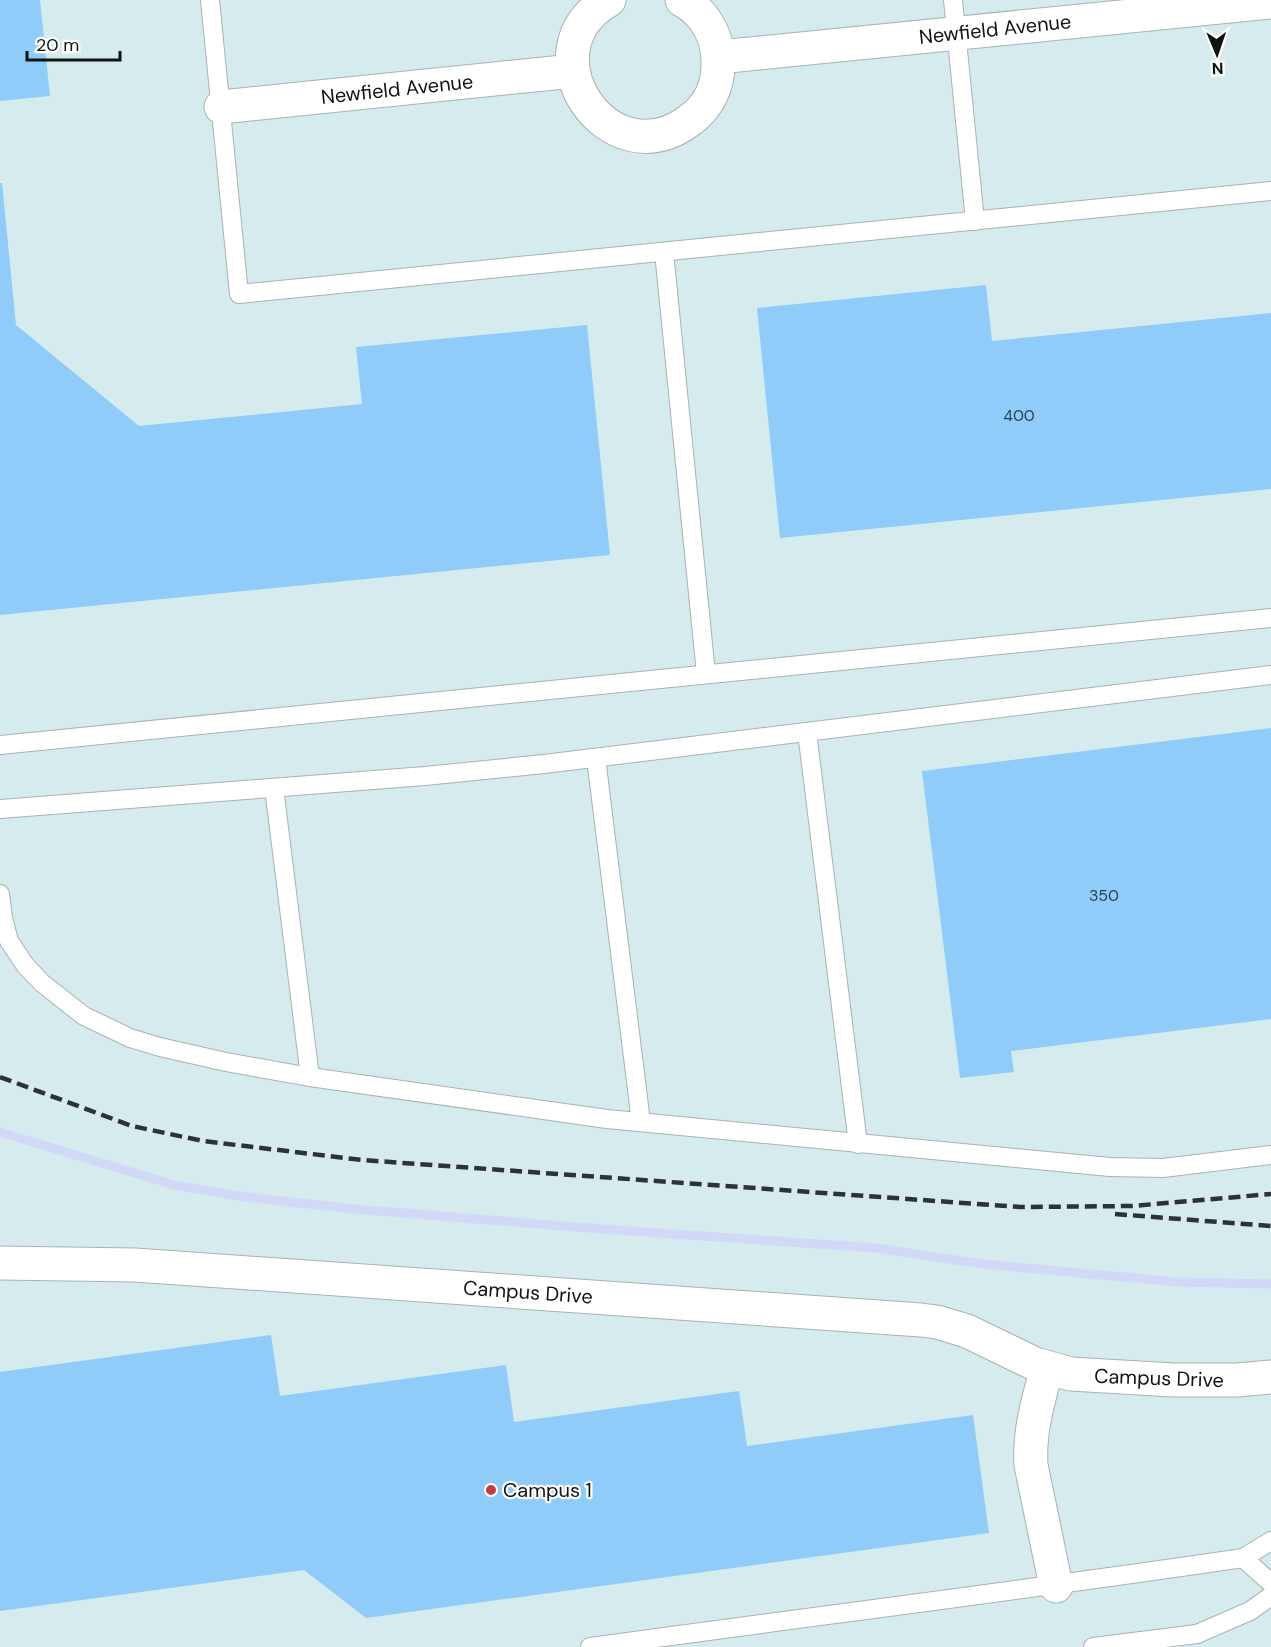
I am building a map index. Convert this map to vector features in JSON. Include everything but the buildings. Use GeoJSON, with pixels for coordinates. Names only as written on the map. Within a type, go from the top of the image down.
{"type":"FeatureCollection","features":[{"type":"Feature","properties":{"kind":"street"},"geometry":{"type":"LineString","coordinates":[[609,0],[594,11],[582,26],[575,44],[573,71],[575,83],[583,101],[605,124],[625,133],[653,135],[679,128],[703,108],[715,86],[719,57],[717,45],[709,27],[699,13],[682,0]]}},
{"type":"Feature","properties":{"kind":"street","name":"Newfield Avenue"},"geometry":{"type":"LineString","coordinates":[[719,57],[1271,2]]}},
{"type":"Feature","properties":{"kind":"street","name":"Newfield Avenue"},"geometry":{"type":"LineString","coordinates":[[221,106],[573,71]]}},
{"type":"Feature","properties":{"kind":"street","name":"Campus Drive"},"geometry":{"type":"LineString","coordinates":[[0,1263],[135,1265],[921,1320],[967,1331],[1047,1368],[1071,1374],[1143,1379],[1237,1380],[1271,1377]]}},
{"type":"Feature","properties":{"kind":"street"},"geometry":{"type":"LineString","coordinates":[[1047,1368],[1035,1413],[1030,1449],[1031,1465],[1056,1586]]}},
{"type":"Feature","properties":{"kind":"lane"},"geometry":{"type":"LineString","coordinates":[[210,0],[239,294],[1271,191]]}},
{"type":"Feature","properties":{"kind":"lane"},"geometry":{"type":"LineString","coordinates":[[953,0],[975,221]]}},
{"type":"Feature","properties":{"kind":"lane"},"geometry":{"type":"LineString","coordinates":[[664,252],[706,674]]}},
{"type":"Feature","properties":{"kind":"lane"},"geometry":{"type":"LineString","coordinates":[[0,745],[1271,618]]}},
{"type":"Feature","properties":{"kind":"lane"},"geometry":{"type":"LineString","coordinates":[[0,809],[485,770],[1271,675]]}},
{"type":"Feature","properties":{"kind":"lane"},"geometry":{"type":"LineString","coordinates":[[807,732],[858,1144]]}},
{"type":"Feature","properties":{"kind":"lane"},"geometry":{"type":"LineString","coordinates":[[596,758],[641,1122]]}},
{"type":"Feature","properties":{"kind":"lane"},"geometry":{"type":"LineString","coordinates":[[274,788],[310,1077]]}},
{"type":"Feature","properties":{"kind":"lane"},"geometry":{"type":"LineString","coordinates":[[0,894],[5,930],[16,953],[42,983],[84,1016],[130,1038],[160,1047],[310,1077],[641,1122],[858,1144],[1139,1168],[1163,1168],[1271,1155]]}},
{"type":"Feature","properties":{"kind":"lane"},"geometry":{"type":"LineString","coordinates":[[590,1647],[657,1642],[871,1608],[1056,1586],[1243,1558],[1271,1541]]}},
{"type":"Feature","properties":{"kind":"lane"},"geometry":{"type":"LineString","coordinates":[[1243,1558],[1271,1582]]}},
{"type":"Feature","properties":{"kind":"lane"},"geometry":{"type":"LineString","coordinates":[[1093,1647],[1197,1634],[1250,1611],[1271,1596]]}},
{"type":"Feature","properties":{"kind":"shaded area"},"geometry":{"type":"Polygon","coordinates":[[[0,0],[1271,0],[1271,1647],[0,1647],[0,0]]]}},
{"type":"Feature","properties":{"kind":"waterway"},"geometry":{"type":"LineString","coordinates":[[0,1132],[174,1185],[245,1197],[354,1209],[601,1229],[876,1248],[982,1264],[1178,1282],[1271,1284]]}},
{"type":"Feature","properties":{"kind":"railway"},"geometry":{"type":"LineString","coordinates":[[0,1077],[132,1126],[203,1141],[362,1160],[1020,1207],[1132,1206],[1271,1194]]}},
{"type":"Feature","properties":{"kind":"railway"},"geometry":{"type":"LineString","coordinates":[[1115,1214],[1271,1226]]}},
{"type":"Feature","properties":{"kind":"place","name":"Campus 1"},"geometry":{"type":"Point","coordinates":[491,1490]}}]}
